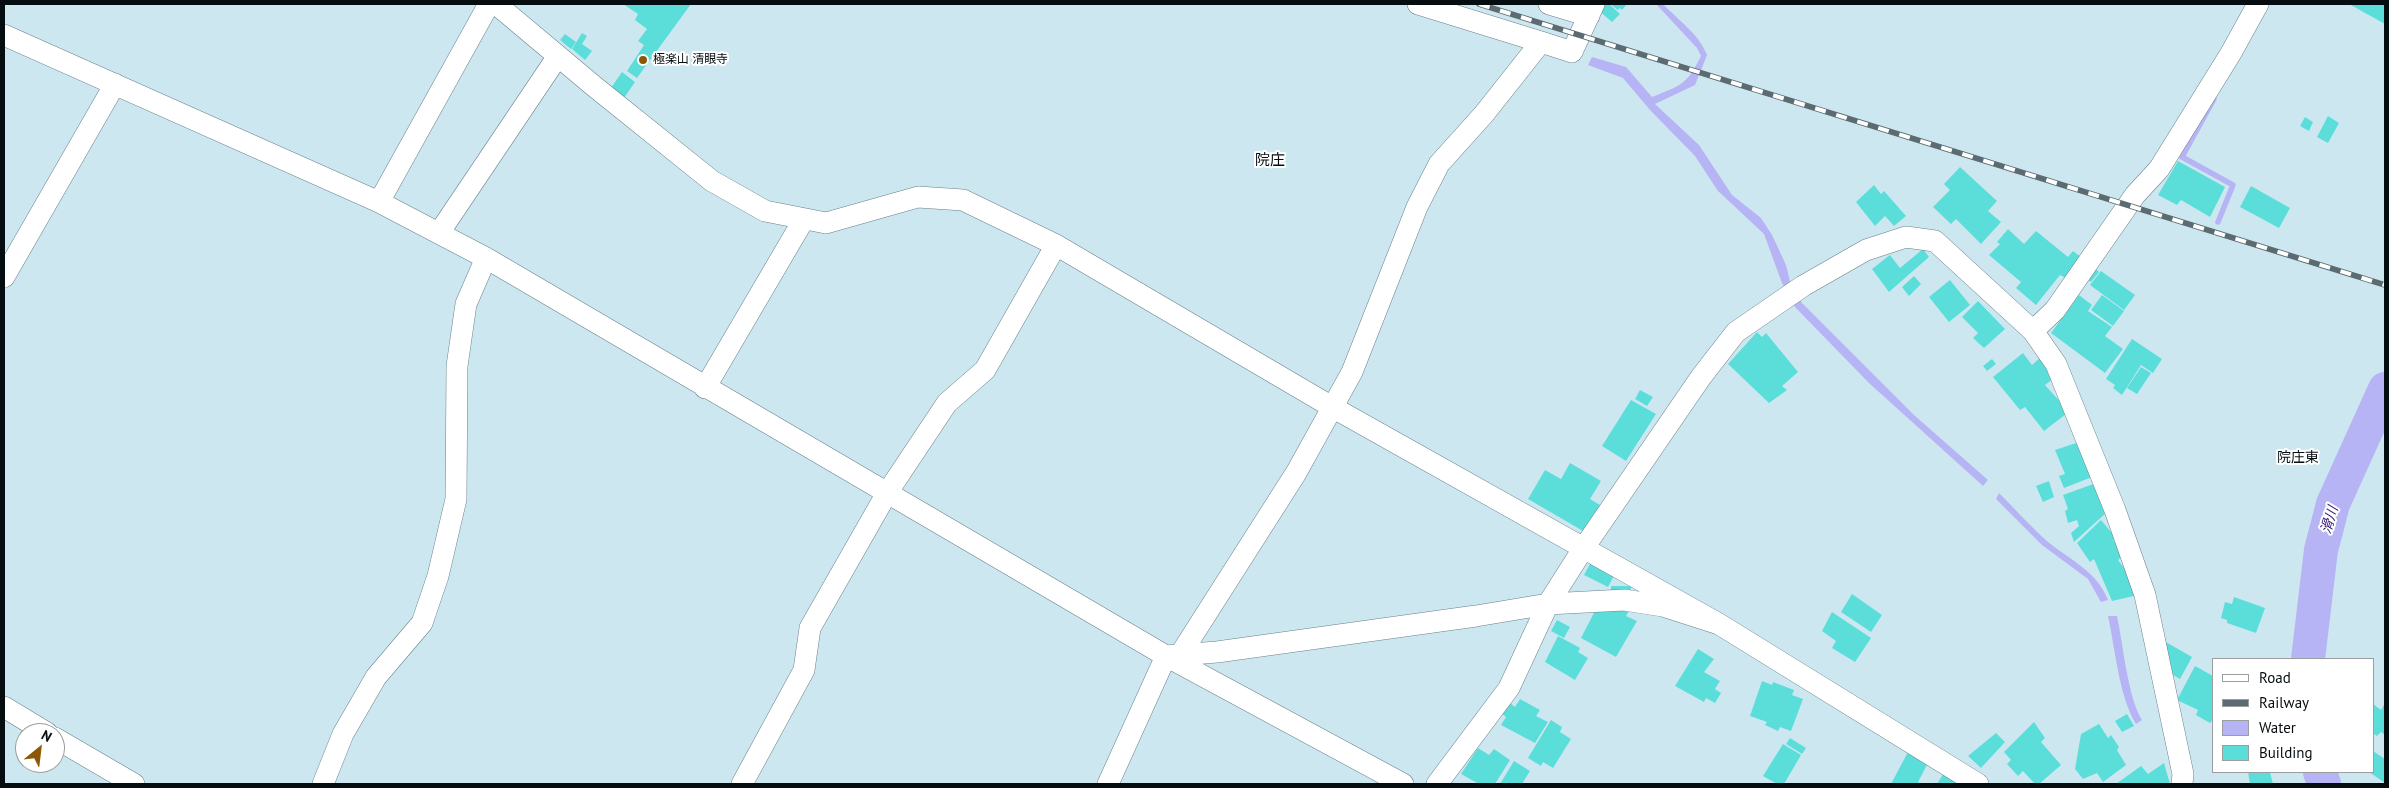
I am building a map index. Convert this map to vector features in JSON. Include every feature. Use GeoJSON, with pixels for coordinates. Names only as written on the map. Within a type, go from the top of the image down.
{"type":"FeatureCollection","features":[{"type":"Feature","properties":{"kind":"street"},"geometry":{"type":"LineString","coordinates":[[379,202],[489,4]]}},
{"type":"Feature","properties":{"kind":"street"},"geometry":{"type":"LineString","coordinates":[[496,4],[712,181],[765,211],[826,223],[918,197],[963,200],[1056,245],[1332,407],[1719,624],[1978,784]]}},
{"type":"Feature","properties":{"kind":"street"},"geometry":{"type":"LineString","coordinates":[[1418,4],[1572,52],[1591,10],[1549,4]]}},
{"type":"Feature","properties":{"kind":"street"},"geometry":{"type":"LineString","coordinates":[[2033,331],[2055,310],[2135,196],[2159,169],[2231,53],[2258,4]]}},
{"type":"Feature","properties":{"kind":"street"},"geometry":{"type":"LineString","coordinates":[[4,35],[379,202],[486,258],[887,493],[1403,784]]}},
{"type":"Feature","properties":{"kind":"street"},"geometry":{"type":"LineString","coordinates":[[1108,784],[1173,656],[1296,473],[1352,372],[1417,207],[1439,164],[1484,114],[1541,42]]}},
{"type":"Feature","properties":{"kind":"street"},"geometry":{"type":"LineString","coordinates":[[439,233],[558,56]]}},
{"type":"Feature","properties":{"kind":"street"},"geometry":{"type":"LineString","coordinates":[[4,278],[115,84]]}},
{"type":"Feature","properties":{"kind":"street"},"geometry":{"type":"LineString","coordinates":[[705,388],[804,218]]}},
{"type":"Feature","properties":{"kind":"street"},"geometry":{"type":"LineString","coordinates":[[1437,784],[1509,688],[1548,604],[1584,548],[1701,377],[1736,332],[1780,299],[1866,250],[1906,237],[1935,241],[2033,331],[2056,364],[2115,510],[2145,595],[2183,774],[2182,784]]}},
{"type":"Feature","properties":{"kind":"street"},"geometry":{"type":"LineString","coordinates":[[742,784],[804,670],[810,628],[887,493],[947,403],[985,370],[1056,245]]}},
{"type":"Feature","properties":{"kind":"street"},"geometry":{"type":"LineString","coordinates":[[323,784],[343,734],[376,677],[422,623],[438,576],[456,499],[457,366],[462,330],[466,304],[486,258]]}},
{"type":"Feature","properties":{"kind":"street"},"geometry":{"type":"LineString","coordinates":[[1173,656],[1476,616],[1548,604],[1624,600],[1663,606],[1719,624]]}},
{"type":"Feature","properties":{"kind":"street"},"geometry":{"type":"LineString","coordinates":[[4,706],[31,723]]}},
{"type":"Feature","properties":{"kind":"street"},"geometry":{"type":"LineString","coordinates":[[65,744],[134,784]]}},
{"type":"Feature","properties":{"kind":"water"},"geometry":{"type":"Polygon","coordinates":[[[1656,4],[1663,4],[1688,28],[1699,40],[1707,55],[1695,85],[1655,104],[1699,145],[1732,195],[1761,218],[1772,235],[1786,265],[1790,281],[1802,303],[1914,415],[1988,480],[1983,486],[1869,383],[1794,306],[1782,283],[1764,234],[1718,191],[1695,156],[1650,110],[1623,78],[1588,65],[1592,57],[1626,67],[1652,97],[1676,87],[1687,79],[1701,56],[1697,48],[1656,4]]]}},
{"type":"Feature","properties":{"kind":"water"},"geometry":{"type":"Polygon","coordinates":[[[1999,493],[2048,542],[2090,574],[2097,581],[2108,600],[2101,602],[2088,579],[2042,545],[1996,499],[1999,493]]]}},
{"type":"Feature","properties":{"kind":"water"},"geometry":{"type":"Polygon","coordinates":[[[2108,616],[2117,616],[2133,698],[2142,720],[2136,724],[2125,700],[2108,616]]]}},
{"type":"Feature","properties":{"kind":"building"},"geometry":{"type":"Polygon","coordinates":[[[623,4],[691,4],[637,78],[627,71],[644,45],[638,41],[647,29],[635,20],[638,14],[623,4]]]}},
{"type":"Feature","properties":{"kind":"building"},"geometry":{"type":"Polygon","coordinates":[[[1604,4],[1609,4],[1620,14],[1612,22],[1598,10],[1604,4]]]}},
{"type":"Feature","properties":{"kind":"building"},"geometry":{"type":"Polygon","coordinates":[[[1610,4],[1627,4],[1622,10],[1620,8],[1618,10],[1610,4]]]}},
{"type":"Feature","properties":{"kind":"building"},"geometry":{"type":"Polygon","coordinates":[[[2349,4],[2385,4],[2385,24],[2349,4]]]}},
{"type":"Feature","properties":{"kind":"building"},"geometry":{"type":"Polygon","coordinates":[[[582,33],[587,36],[582,44],[592,51],[585,60],[572,49],[582,33]]]}},
{"type":"Feature","properties":{"kind":"building"},"geometry":{"type":"Polygon","coordinates":[[[565,34],[576,42],[571,49],[560,40],[565,34]]]}},
{"type":"Feature","properties":{"kind":"building"},"geometry":{"type":"Polygon","coordinates":[[[622,72],[635,82],[624,98],[611,88],[622,72]]]}},
{"type":"Feature","properties":{"kind":"building"},"geometry":{"type":"Polygon","coordinates":[[[2328,116],[2339,123],[2328,143],[2317,137],[2328,116]]]}},
{"type":"Feature","properties":{"kind":"building"},"geometry":{"type":"Polygon","coordinates":[[[2305,117],[2313,122],[2309,131],[2300,126],[2305,117]]]}},
{"type":"Feature","properties":{"kind":"building"},"geometry":{"type":"Polygon","coordinates":[[[2178,161],[2225,187],[2210,217],[2181,200],[2177,205],[2158,195],[2178,161]]]}},
{"type":"Feature","properties":{"kind":"building"},"geometry":{"type":"Polygon","coordinates":[[[1960,167],[1997,201],[1988,211],[2001,222],[1981,244],[1956,219],[1951,224],[1933,207],[1950,190],[1944,184],[1960,167]]]}},
{"type":"Feature","properties":{"kind":"building"},"geometry":{"type":"Polygon","coordinates":[[[1874,185],[1881,194],[1884,191],[1906,216],[1894,226],[1885,216],[1875,226],[1856,202],[1874,185]]]}},
{"type":"Feature","properties":{"kind":"building"},"geometry":{"type":"Polygon","coordinates":[[[2251,186],[2290,208],[2279,228],[2240,207],[2251,186]]]}},
{"type":"Feature","properties":{"kind":"building"},"geometry":{"type":"Polygon","coordinates":[[[2008,229],[2024,244],[2036,231],[2068,257],[2073,251],[2081,257],[2066,278],[2060,275],[2036,305],[2016,288],[2021,282],[1989,255],[2000,244],[1997,242],[2008,229]]]}},
{"type":"Feature","properties":{"kind":"building"},"geometry":{"type":"Polygon","coordinates":[[[1923,249],[1929,257],[1889,292],[1872,269],[1890,255],[1900,268],[1923,249]]]}},
{"type":"Feature","properties":{"kind":"building"},"geometry":{"type":"Polygon","coordinates":[[[2096,269],[2099,272],[2091,282],[2088,280],[2096,269]]]}},
{"type":"Feature","properties":{"kind":"building"},"geometry":{"type":"Polygon","coordinates":[[[2101,271],[2135,295],[2124,310],[2090,285],[2101,271]]]}},
{"type":"Feature","properties":{"kind":"building"},"geometry":{"type":"Polygon","coordinates":[[[1914,276],[1921,284],[1909,296],[1902,287],[1914,276]]]}},
{"type":"Feature","properties":{"kind":"building"},"geometry":{"type":"Polygon","coordinates":[[[1950,280],[1970,305],[1949,322],[1929,297],[1950,280]]]}},
{"type":"Feature","properties":{"kind":"building"},"geometry":{"type":"Polygon","coordinates":[[[2079,295],[2092,305],[2088,311],[2112,327],[2105,336],[2123,349],[2105,373],[2051,333],[2079,295]]]}},
{"type":"Feature","properties":{"kind":"building"},"geometry":{"type":"Polygon","coordinates":[[[2102,295],[2124,311],[2113,326],[2091,310],[2102,295]]]}},
{"type":"Feature","properties":{"kind":"building"},"geometry":{"type":"Polygon","coordinates":[[[1978,301],[2005,329],[1984,348],[1973,338],[1978,333],[1962,317],[1978,301]]]}},
{"type":"Feature","properties":{"kind":"building"},"geometry":{"type":"Polygon","coordinates":[[[1757,332],[1762,337],[1766,333],[1798,372],[1782,386],[1787,390],[1769,403],[1728,364],[1757,332]]]}},
{"type":"Feature","properties":{"kind":"building"},"geometry":{"type":"Polygon","coordinates":[[[2132,339],[2162,359],[2153,373],[2141,365],[2122,395],[2113,388],[2115,385],[2106,379],[2132,339]]]}},
{"type":"Feature","properties":{"kind":"building"},"geometry":{"type":"Polygon","coordinates":[[[2023,353],[2032,365],[2041,357],[2053,379],[2045,385],[2063,405],[2066,414],[2044,431],[2025,407],[2020,410],[1993,377],[2023,353]]]}},
{"type":"Feature","properties":{"kind":"building"},"geometry":{"type":"Polygon","coordinates":[[[1992,359],[1996,364],[1987,371],[1983,366],[1992,359]]]}},
{"type":"Feature","properties":{"kind":"building"},"geometry":{"type":"Polygon","coordinates":[[[2141,367],[2151,373],[2137,394],[2127,388],[2141,367]]]}},
{"type":"Feature","properties":{"kind":"building"},"geometry":{"type":"Polygon","coordinates":[[[1640,390],[1653,397],[1647,406],[1635,399],[1640,390]]]}},
{"type":"Feature","properties":{"kind":"building"},"geometry":{"type":"Polygon","coordinates":[[[1631,400],[1656,414],[1626,461],[1602,446],[1631,400]]]}},
{"type":"Feature","properties":{"kind":"building"},"geometry":{"type":"Polygon","coordinates":[[[2079,442],[2092,477],[2064,488],[2059,476],[2065,474],[2055,450],[2079,442]]]}},
{"type":"Feature","properties":{"kind":"building"},"geometry":{"type":"Polygon","coordinates":[[[1570,463],[1601,481],[1590,499],[1600,505],[1583,531],[1528,499],[1545,470],[1561,479],[1570,463]]]}},
{"type":"Feature","properties":{"kind":"building"},"geometry":{"type":"Polygon","coordinates":[[[2049,481],[2054,497],[2043,502],[2036,486],[2049,481]]]}},
{"type":"Feature","properties":{"kind":"building"},"geometry":{"type":"Polygon","coordinates":[[[2096,483],[2107,512],[2074,542],[2071,533],[2079,526],[2077,520],[2068,523],[2065,511],[2068,509],[2063,495],[2096,483]]]}},
{"type":"Feature","properties":{"kind":"building"},"geometry":{"type":"Polygon","coordinates":[[[2101,520],[2116,538],[2113,540],[2124,555],[2118,560],[2136,584],[2138,595],[2112,601],[2094,559],[2090,562],[2077,543],[2101,520]]]}},
{"type":"Feature","properties":{"kind":"building"},"geometry":{"type":"Polygon","coordinates":[[[1591,562],[1615,574],[1608,587],[1584,575],[1591,562]]]}},
{"type":"Feature","properties":{"kind":"building"},"geometry":{"type":"Polygon","coordinates":[[[1611,586],[1631,586],[1631,593],[1611,593],[1611,586]]]}},
{"type":"Feature","properties":{"kind":"building"},"geometry":{"type":"Polygon","coordinates":[[[1852,594],[1882,615],[1871,632],[1841,612],[1852,594]]]}},
{"type":"Feature","properties":{"kind":"building"},"geometry":{"type":"Polygon","coordinates":[[[2234,597],[2265,608],[2256,633],[2227,623],[2227,620],[2221,618],[2225,602],[2232,604],[2234,597]]]}},
{"type":"Feature","properties":{"kind":"building"},"geometry":{"type":"Polygon","coordinates":[[[1596,609],[1629,611],[1626,616],[1637,621],[1616,657],[1581,638],[1596,609]]]}},
{"type":"Feature","properties":{"kind":"building"},"geometry":{"type":"Polygon","coordinates":[[[1832,612],[1871,638],[1855,662],[1832,648],[1836,641],[1822,631],[1832,612]]]}},
{"type":"Feature","properties":{"kind":"building"},"geometry":{"type":"Polygon","coordinates":[[[1557,620],[1570,627],[1564,638],[1551,631],[1557,620]]]}},
{"type":"Feature","properties":{"kind":"building"},"geometry":{"type":"Polygon","coordinates":[[[1558,636],[1580,648],[1578,652],[1588,658],[1575,680],[1545,662],[1558,636]]]}},
{"type":"Feature","properties":{"kind":"building"},"geometry":{"type":"Polygon","coordinates":[[[2164,641],[2192,657],[2180,679],[2168,672],[2164,641]]]}},
{"type":"Feature","properties":{"kind":"building"},"geometry":{"type":"Polygon","coordinates":[[[1698,649],[1714,659],[1704,672],[1720,681],[1715,689],[1721,693],[1715,703],[1706,698],[1704,702],[1675,686],[1698,649]]]}},
{"type":"Feature","properties":{"kind":"building"},"geometry":{"type":"Polygon","coordinates":[[[2195,666],[2212,675],[2212,720],[2210,723],[2196,715],[2198,710],[2177,700],[2195,666]]]}},
{"type":"Feature","properties":{"kind":"building"},"geometry":{"type":"Polygon","coordinates":[[[1762,681],[1772,685],[1773,682],[1794,690],[1792,695],[1803,699],[1791,731],[1780,727],[1778,731],[1765,725],[1767,722],[1750,716],[1762,681]]]}},
{"type":"Feature","properties":{"kind":"building"},"geometry":{"type":"Polygon","coordinates":[[[1520,699],[1540,710],[1536,716],[1548,722],[1535,743],[1501,725],[1506,717],[1502,714],[1510,703],[1515,707],[1520,699]]]}},
{"type":"Feature","properties":{"kind":"building"},"geometry":{"type":"Polygon","coordinates":[[[2385,703],[2385,735],[2381,732],[2377,736],[2374,734],[2374,705],[2381,710],[2385,703]]]}},
{"type":"Feature","properties":{"kind":"building"},"geometry":{"type":"Polygon","coordinates":[[[2127,714],[2134,726],[2122,732],[2115,721],[2127,714]]]}},
{"type":"Feature","properties":{"kind":"building"},"geometry":{"type":"Polygon","coordinates":[[[1551,720],[1562,727],[1560,732],[1571,739],[1553,768],[1543,762],[1541,766],[1528,758],[1551,720]]]}},
{"type":"Feature","properties":{"kind":"building"},"geometry":{"type":"Polygon","coordinates":[[[2034,722],[2045,738],[2041,742],[2061,765],[2039,784],[2035,784],[2023,771],[2018,776],[2007,764],[2011,760],[2004,752],[2034,722]]]}},
{"type":"Feature","properties":{"kind":"building"},"geometry":{"type":"Polygon","coordinates":[[[2099,724],[2108,738],[2111,735],[2119,747],[2117,750],[2126,765],[2103,782],[2097,773],[2083,779],[2075,769],[2081,734],[2099,724]]]}},
{"type":"Feature","properties":{"kind":"building"},"geometry":{"type":"Polygon","coordinates":[[[1996,733],[2005,742],[1981,768],[1968,756],[1996,733]]]}},
{"type":"Feature","properties":{"kind":"building"},"geometry":{"type":"Polygon","coordinates":[[[1790,738],[1806,748],[1802,754],[1786,744],[1790,738]]]}},
{"type":"Feature","properties":{"kind":"building"},"geometry":{"type":"Polygon","coordinates":[[[1783,744],[1801,755],[1784,784],[1777,784],[1763,776],[1783,744]]]}},
{"type":"Feature","properties":{"kind":"building"},"geometry":{"type":"Polygon","coordinates":[[[1478,748],[1489,755],[1494,749],[1510,760],[1495,784],[1479,784],[1461,774],[1478,748]]]}},
{"type":"Feature","properties":{"kind":"building"},"geometry":{"type":"Polygon","coordinates":[[[1909,750],[1929,761],[1918,782],[1922,784],[1891,784],[1909,750]]]}},
{"type":"Feature","properties":{"kind":"building"},"geometry":{"type":"Polygon","coordinates":[[[2374,752],[2385,759],[2385,783],[2370,773],[2374,773],[2374,752]]]}},
{"type":"Feature","properties":{"kind":"building"},"geometry":{"type":"Polygon","coordinates":[[[1514,761],[1530,771],[1522,784],[1500,784],[1514,761]]]}},
{"type":"Feature","properties":{"kind":"building"},"geometry":{"type":"Polygon","coordinates":[[[2164,763],[2170,784],[2116,784],[2141,766],[2148,774],[2164,763]]]}},
{"type":"Feature","properties":{"kind":"building"},"geometry":{"type":"Polygon","coordinates":[[[1945,771],[1960,784],[1937,784],[1945,771]]]}},
{"type":"Feature","properties":{"kind":"building"},"geometry":{"type":"Polygon","coordinates":[[[2248,773],[2270,773],[2273,784],[2250,784],[2248,773]]]}},
{"type":"Feature","properties":{"kind":"waterway"},"geometry":{"type":"LineString","coordinates":[[2214,99],[2182,157],[2233,185],[2218,222]]}},
{"type":"Feature","properties":{"kind":"waterway","name":"滑川"},"geometry":{"type":"LineString","coordinates":[[2308,658],[2321,550],[2333,504],[2385,389]]}},
{"type":"Feature","properties":{"kind":"waterway","name":"滑川"},"geometry":{"type":"LineString","coordinates":[[2320,773],[2324,784]]}},
{"type":"Feature","properties":{"kind":"railway"},"geometry":{"type":"LineString","coordinates":[[1479,4],[2385,285]]}},
{"type":"Feature","properties":{"kind":"place","name":"極楽山 清眼寺"},"geometry":{"type":"Point","coordinates":[643,60]}},
{"type":"Feature","properties":{"kind":"district","name":"院庄"},"geometry":{"type":"Point","coordinates":[1270,161]}},
{"type":"Feature","properties":{"kind":"district","name":"院庄東"},"geometry":{"type":"Point","coordinates":[2298,458]}}]}
